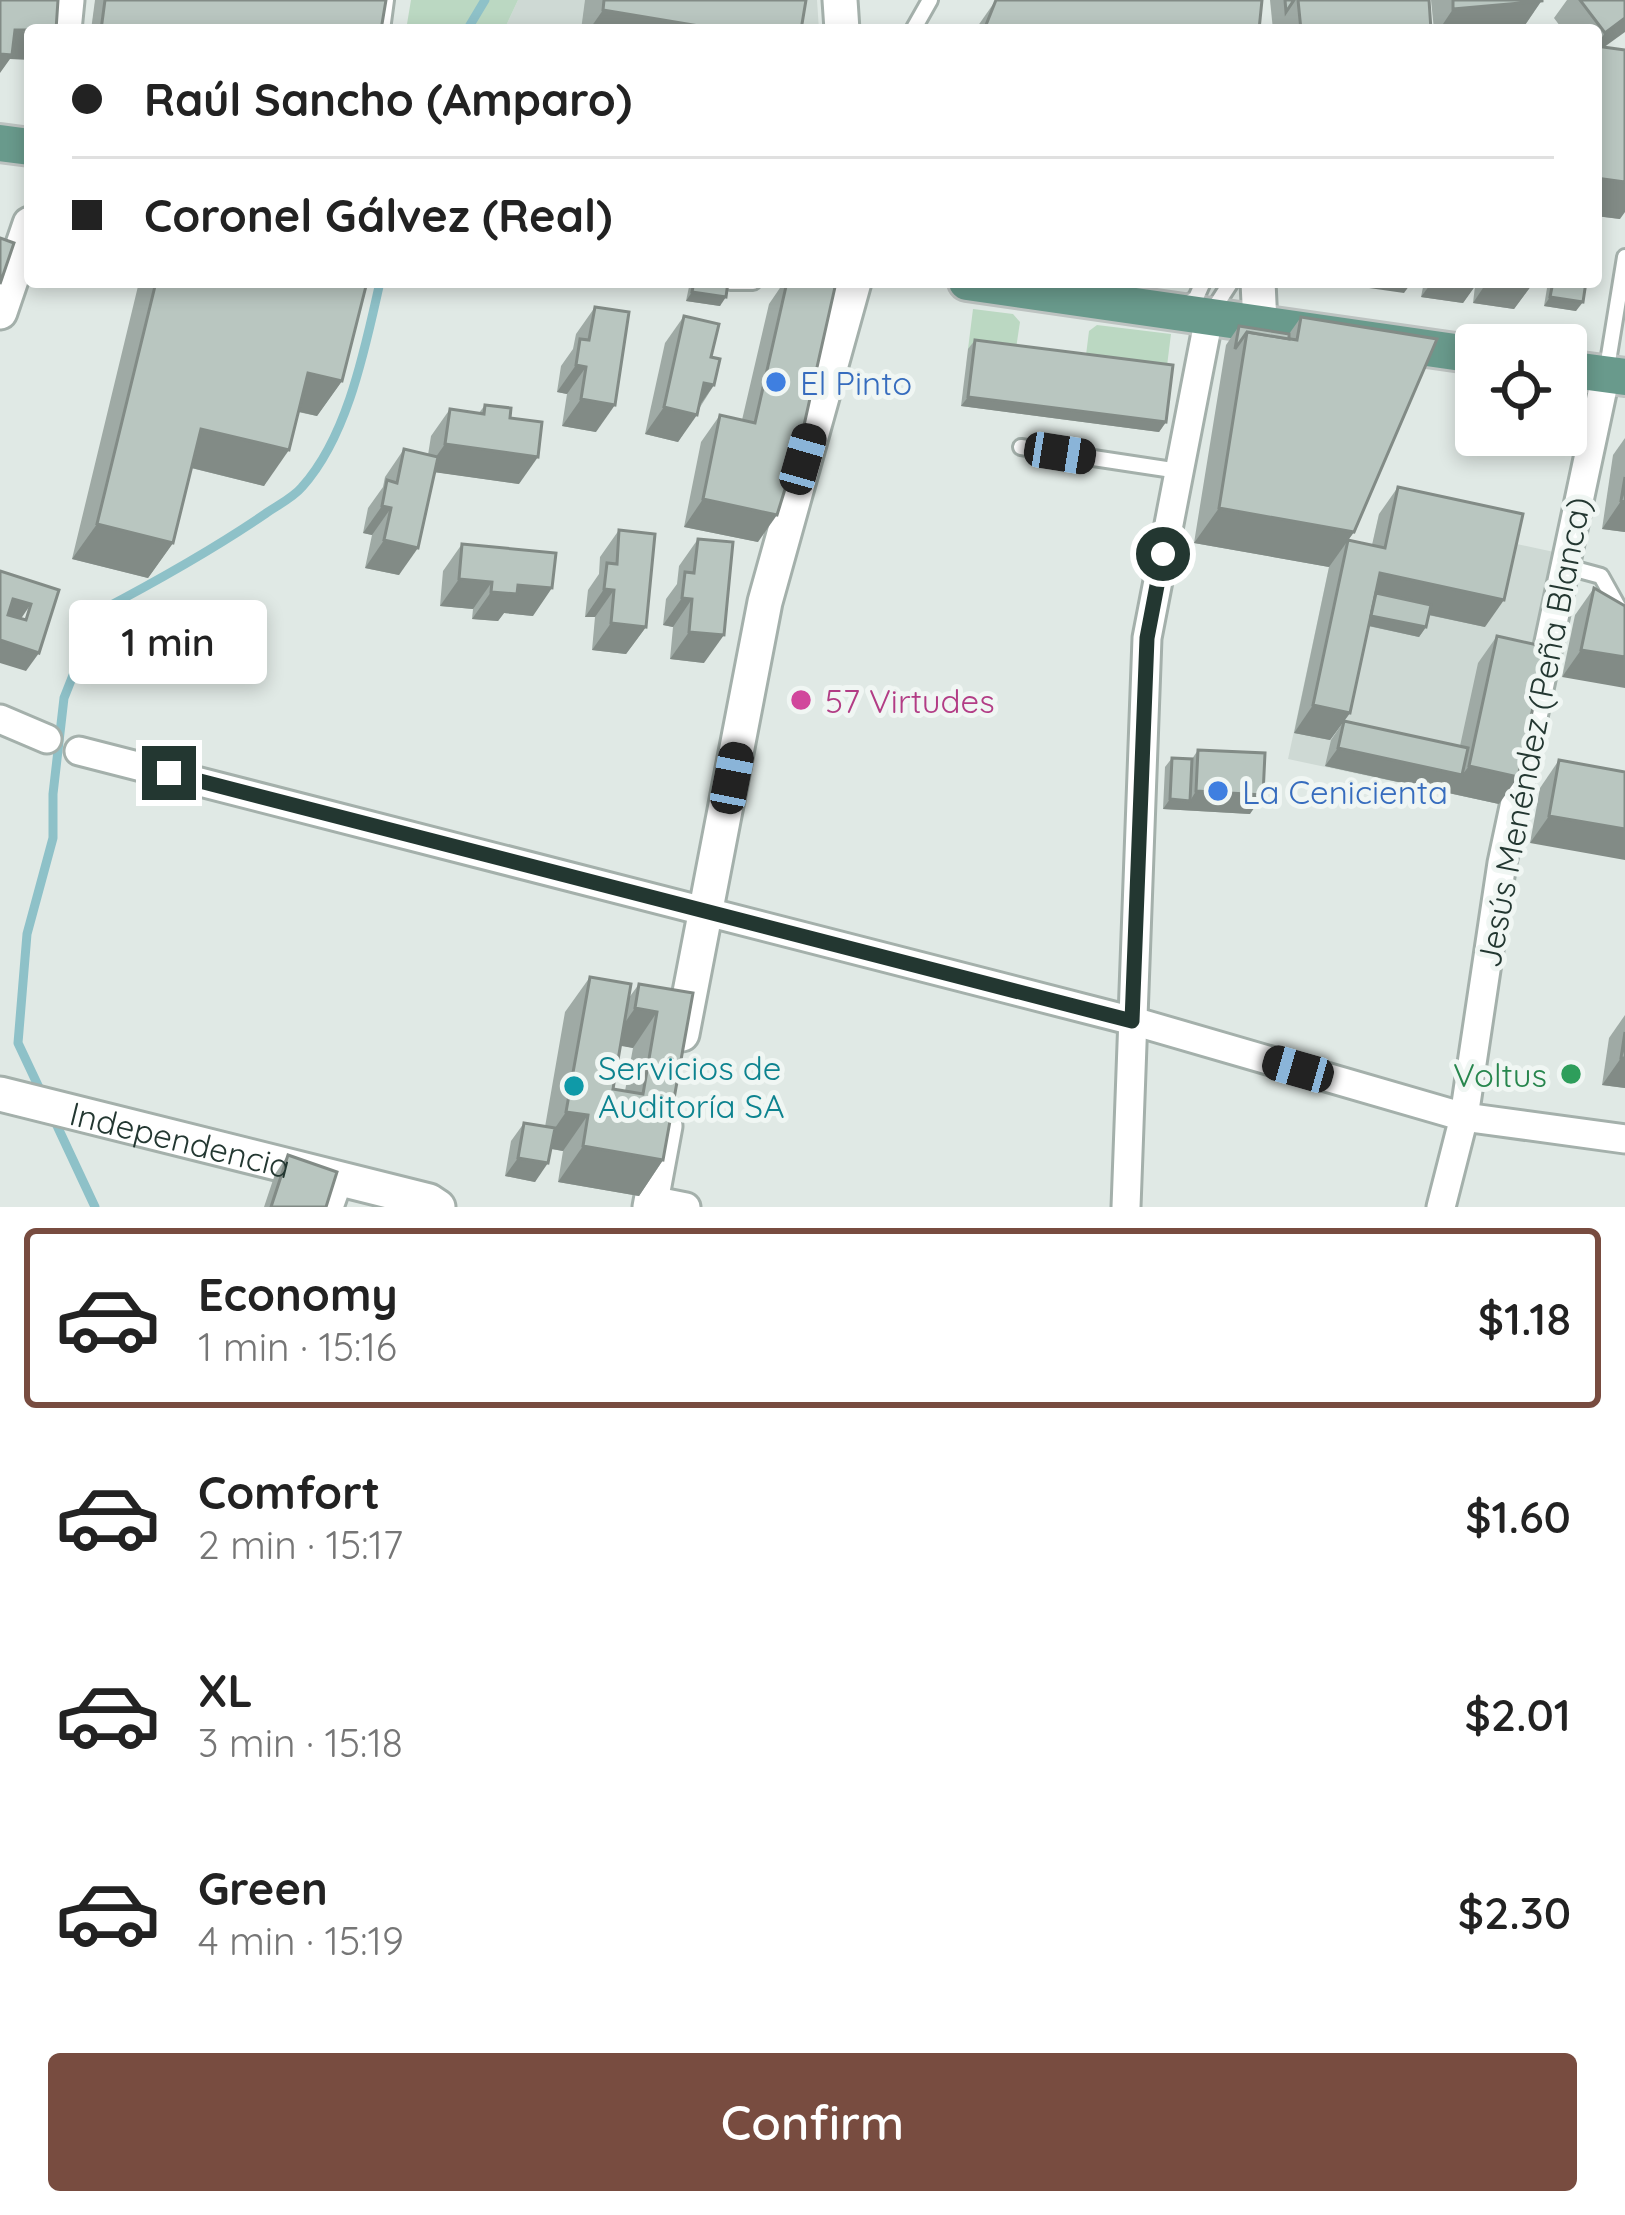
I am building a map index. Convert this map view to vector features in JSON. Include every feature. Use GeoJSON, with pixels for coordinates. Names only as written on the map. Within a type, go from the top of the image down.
{"type":"FeatureCollection","features":[{"type":"Feature","properties":{"kind":"main road"},"geometry":{"type":"LineString","coordinates":[[1010,288],[1166,310],[1206,299],[1260,324],[1455,353]]}},
{"type":"Feature","properties":{"kind":"street"},"geometry":{"type":"LineString","coordinates":[[0,312],[24,242]]}},
{"type":"Feature","properties":{"kind":"street"},"geometry":{"type":"LineString","coordinates":[[686,1207],[650,1203],[765,602],[852,288]]}},
{"type":"Feature","properties":{"kind":"street"},"geometry":{"type":"LineString","coordinates":[[1258,288],[1260,324]]}},
{"type":"Feature","properties":{"kind":"street"},"geometry":{"type":"LineString","coordinates":[[1126,1207],[1147,638],[1206,299]]}},
{"type":"Feature","properties":{"kind":"street","name":"Jesús Menéndez (Peña Blanca)"},"geometry":{"type":"LineString","coordinates":[[1442,1207],[1464,1117],[1502,863],[1564,566],[1616,376]]}},
{"type":"Feature","properties":{"kind":"street"},"geometry":{"type":"LineString","coordinates":[[0,718],[46,740]]}},
{"type":"Feature","properties":{"kind":"street"},"geometry":{"type":"LineString","coordinates":[[79,751],[1132,1021],[1464,1117],[1625,1139]]}},
{"type":"Feature","properties":{"kind":"street","name":"Independencia"},"geometry":{"type":"LineString","coordinates":[[7,1096],[245,1156],[334,1193],[434,1204]]}},
{"type":"Feature","properties":{"kind":"lane","name":"Jesús Menéndez (Peña Blanca)"},"geometry":{"type":"LineString","coordinates":[[1616,376],[1625,257]]}},
{"type":"Feature","properties":{"kind":"lane"},"geometry":{"type":"LineString","coordinates":[[1021,447],[1179,471]]}},
{"type":"Feature","properties":{"kind":"lane"},"geometry":{"type":"LineString","coordinates":[[1564,566],[1601,576],[1625,619]]}},
{"type":"Feature","properties":{"kind":"shaded area"},"geometry":{"type":"Polygon","coordinates":[[[518,0],[817,0],[819,24],[507,24],[518,0]]]}},
{"type":"Feature","properties":{"kind":"shaded area"},"geometry":{"type":"Polygon","coordinates":[[[1379,514],[1554,552],[1499,804],[1288,759],[1329,567],[1366,574],[1379,514]]]}},
{"type":"Feature","properties":{"kind":"green space"},"geometry":{"type":"Polygon","coordinates":[[[411,0],[518,0],[507,24],[407,24],[411,0]]]}},
{"type":"Feature","properties":{"kind":"green space"},"geometry":{"type":"Polygon","coordinates":[[[973,309],[1013,314],[1020,322],[1015,355],[968,349],[973,309]]]}},
{"type":"Feature","properties":{"kind":"green space"},"geometry":{"type":"Polygon","coordinates":[[[1097,325],[1171,334],[1166,374],[1085,363],[1089,331],[1097,325]]]}},
{"type":"Feature","properties":{"kind":"building"},"geometry":{"type":"Polygon","coordinates":[[[0,0],[58,0],[56,24],[24,24],[24,30],[15,30],[12,55],[0,54],[0,0]]]}},
{"type":"Feature","properties":{"kind":"building"},"geometry":{"type":"Polygon","coordinates":[[[105,0],[386,0],[382,24],[102,24],[105,0]]]}},
{"type":"Feature","properties":{"kind":"building"},"geometry":{"type":"Polygon","coordinates":[[[604,0],[806,0],[802,24],[687,24],[603,10],[604,0]]]}},
{"type":"Feature","properties":{"kind":"building"},"geometry":{"type":"Polygon","coordinates":[[[996,0],[1262,0],[1260,24],[986,24],[996,0]]]}},
{"type":"Feature","properties":{"kind":"building"},"geometry":{"type":"Polygon","coordinates":[[[1298,0],[1429,0],[1431,24],[1300,24],[1298,0]]]}},
{"type":"Feature","properties":{"kind":"building"},"geometry":{"type":"Polygon","coordinates":[[[1453,0],[1542,0],[1542,1],[1453,9],[1453,0]]]}},
{"type":"Feature","properties":{"kind":"building"},"geometry":{"type":"Polygon","coordinates":[[[1580,0],[1625,0],[1625,18],[1605,33],[1580,0]]]}},
{"type":"Feature","properties":{"kind":"building"},"geometry":{"type":"Polygon","coordinates":[[[1602,47],[1625,50],[1625,182],[1602,179],[1602,47]]]}},
{"type":"Feature","properties":{"kind":"building"},"geometry":{"type":"Polygon","coordinates":[[[0,238],[14,243],[0,284],[0,238]]]}},
{"type":"Feature","properties":{"kind":"building"},"geometry":{"type":"Polygon","coordinates":[[[155,288],[365,288],[342,381],[308,373],[289,450],[201,429],[173,543],[97,524],[155,288]]]}},
{"type":"Feature","properties":{"kind":"building"},"geometry":{"type":"Polygon","coordinates":[[[693,288],[727,288],[726,297],[692,292],[693,288]]]}},
{"type":"Feature","properties":{"kind":"building"},"geometry":{"type":"Polygon","coordinates":[[[786,288],[835,288],[802,434],[777,515],[703,499],[720,415],[755,423],[786,288]]]}},
{"type":"Feature","properties":{"kind":"building"},"geometry":{"type":"Polygon","coordinates":[[[1552,288],[1585,288],[1583,302],[1550,297],[1552,288]]]}},
{"type":"Feature","properties":{"kind":"building"},"geometry":{"type":"Polygon","coordinates":[[[595,307],[629,312],[615,405],[581,399],[586,367],[576,365],[580,339],[589,340],[595,307]]]}},
{"type":"Feature","properties":{"kind":"building"},"geometry":{"type":"Polygon","coordinates":[[[684,316],[719,324],[711,357],[720,359],[714,385],[704,383],[697,415],[664,407],[684,316]]]}},
{"type":"Feature","properties":{"kind":"building"},"geometry":{"type":"Polygon","coordinates":[[[1301,317],[1437,339],[1354,532],[1219,508],[1247,332],[1297,340],[1301,317]]]}},
{"type":"Feature","properties":{"kind":"building"},"geometry":{"type":"Polygon","coordinates":[[[1239,326],[1289,334],[1289,339],[1247,332],[1235,349],[1239,326]]]}},
{"type":"Feature","properties":{"kind":"building"},"geometry":{"type":"Polygon","coordinates":[[[975,340],[1173,365],[1166,422],[968,397],[975,340]]]}},
{"type":"Feature","properties":{"kind":"building"},"geometry":{"type":"Polygon","coordinates":[[[485,405],[511,408],[510,418],[542,422],[538,457],[445,444],[450,409],[484,414],[485,405]]]}},
{"type":"Feature","properties":{"kind":"building"},"geometry":{"type":"Polygon","coordinates":[[[404,449],[438,457],[418,548],[384,540],[391,508],[382,506],[387,480],[397,483],[404,449]]]}},
{"type":"Feature","properties":{"kind":"building"},"geometry":{"type":"Polygon","coordinates":[[[1398,487],[1523,514],[1504,600],[1380,573],[1350,713],[1313,705],[1348,540],[1385,548],[1398,487]]]}},
{"type":"Feature","properties":{"kind":"building"},"geometry":{"type":"Polygon","coordinates":[[[619,530],[655,534],[646,627],[611,623],[614,590],[604,589],[607,563],[617,564],[619,530]]]}},
{"type":"Feature","properties":{"kind":"building"},"geometry":{"type":"Polygon","coordinates":[[[698,539],[733,542],[724,635],[689,632],[692,599],[682,598],[685,572],[694,573],[698,539]]]}},
{"type":"Feature","properties":{"kind":"building"},"geometry":{"type":"Polygon","coordinates":[[[462,544],[556,553],[552,588],[518,585],[517,594],[491,592],[492,582],[459,579],[462,544]]]}},
{"type":"Feature","properties":{"kind":"building"},"geometry":{"type":"Polygon","coordinates":[[[0,571],[59,590],[39,653],[0,640],[0,571]],[[13,599],[8,615],[26,620],[31,604],[13,599]]]}},
{"type":"Feature","properties":{"kind":"building"},"geometry":{"type":"Polygon","coordinates":[[[1594,588],[1625,606],[1625,657],[1581,650],[1594,588]]]}},
{"type":"Feature","properties":{"kind":"building"},"geometry":{"type":"Polygon","coordinates":[[[1376,593],[1431,605],[1426,627],[1371,616],[1376,593]]]}},
{"type":"Feature","properties":{"kind":"building"},"geometry":{"type":"Polygon","coordinates":[[[1497,636],[1546,647],[1518,777],[1469,766],[1497,636]]]}},
{"type":"Feature","properties":{"kind":"building"},"geometry":{"type":"Polygon","coordinates":[[[1344,721],[1468,748],[1462,775],[1338,748],[1344,721]]]}},
{"type":"Feature","properties":{"kind":"building"},"geometry":{"type":"Polygon","coordinates":[[[1198,750],[1265,753],[1263,795],[1196,791],[1198,750]]]}},
{"type":"Feature","properties":{"kind":"building"},"geometry":{"type":"Polygon","coordinates":[[[1172,758],[1192,759],[1190,801],[1170,799],[1172,758]]]}},
{"type":"Feature","properties":{"kind":"building"},"geometry":{"type":"Polygon","coordinates":[[[1559,760],[1625,772],[1625,829],[1549,816],[1559,760]]]}},
{"type":"Feature","properties":{"kind":"building"},"geometry":{"type":"Polygon","coordinates":[[[590,977],[631,984],[613,1089],[643,1094],[657,1012],[635,1008],[639,984],[693,993],[663,1160],[583,1146],[588,1115],[566,1112],[590,977]]]}},
{"type":"Feature","properties":{"kind":"building"},"geometry":{"type":"Polygon","coordinates":[[[524,1123],[555,1128],[548,1163],[518,1158],[524,1123]]]}},
{"type":"Feature","properties":{"kind":"building"},"geometry":{"type":"Polygon","coordinates":[[[288,1155],[337,1172],[326,1207],[271,1207],[288,1155]]]}},
{"type":"Feature","properties":{"kind":"waterway"},"geometry":{"type":"LineString","coordinates":[[471,24],[485,0]]}},
{"type":"Feature","properties":{"kind":"waterway"},"geometry":{"type":"LineString","coordinates":[[42,1094],[18,1043],[27,934],[53,838],[64,698],[98,612],[224,541],[302,487],[343,417],[379,288]]}},
{"type":"Feature","properties":{"kind":"waterway"},"geometry":{"type":"LineString","coordinates":[[52,1115],[95,1207]]}},
{"type":"Feature","properties":{"kind":"place","name":"El Pinto"},"geometry":{"type":"Point","coordinates":[776,382]}},
{"type":"Feature","properties":{"kind":"place","name":"57 Virtudes"},"geometry":{"type":"Point","coordinates":[801,700]}},
{"type":"Feature","properties":{"kind":"place","name":"La Cenicienta"},"geometry":{"type":"Point","coordinates":[1218,791]}},
{"type":"Feature","properties":{"kind":"place","name":"Voltus"},"geometry":{"type":"Point","coordinates":[1571,1074]}},
{"type":"Feature","properties":{"kind":"place","name":"Servicios de Auditoría SA"},"geometry":{"type":"Point","coordinates":[574,1086]}},
{"type":"Feature","properties":{"kind":"route"},"geometry":{"type":"LineString","coordinates":[[169,773],[1132,1021],[1147,638],[1163,554]]}}]}
